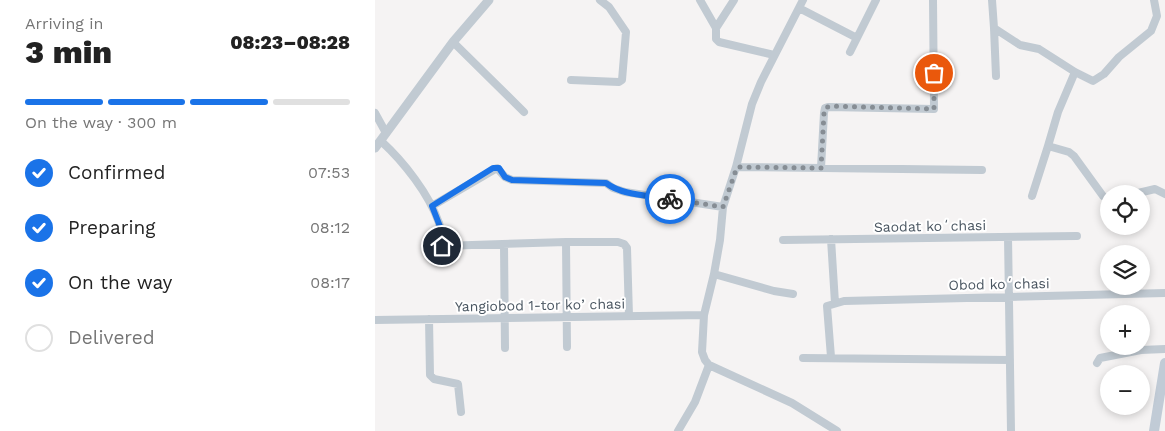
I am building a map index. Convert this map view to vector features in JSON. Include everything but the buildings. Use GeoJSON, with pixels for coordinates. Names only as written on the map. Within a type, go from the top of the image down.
{"type":"FeatureCollection","features":[{"type":"Feature","properties":{"kind":"main road"},"geometry":{"type":"LineString","coordinates":[[1155,431],[1165,362]]}},
{"type":"Feature","properties":{"kind":"street"},"geometry":{"type":"LineString","coordinates":[[381,140],[453,42],[489,0]]}},
{"type":"Feature","properties":{"kind":"street"},"geometry":{"type":"LineString","coordinates":[[571,80],[619,82],[622,80],[626,32],[609,7],[600,0]]}},
{"type":"Feature","properties":{"kind":"street"},"geometry":{"type":"LineString","coordinates":[[700,0],[716,28],[716,39],[721,43],[774,55]]}},
{"type":"Feature","properties":{"kind":"street"},"geometry":{"type":"LineString","coordinates":[[716,28],[734,0]]}},
{"type":"Feature","properties":{"kind":"street"},"geometry":{"type":"LineString","coordinates":[[803,0],[774,55],[752,104],[737,167],[723,207],[720,240],[704,315],[702,352],[709,365],[792,403],[834,431]]}},
{"type":"Feature","properties":{"kind":"street"},"geometry":{"type":"LineString","coordinates":[[850,52],[876,0]]}},
{"type":"Feature","properties":{"kind":"street"},"geometry":{"type":"LineString","coordinates":[[821,168],[825,108],[934,109],[933,0]]}},
{"type":"Feature","properties":{"kind":"street"},"geometry":{"type":"LineString","coordinates":[[992,0],[996,76]]}},
{"type":"Feature","properties":{"kind":"street"},"geometry":{"type":"LineString","coordinates":[[994,28],[1019,45],[1041,50],[1075,72],[1090,80],[1095,80],[1110,68],[1119,57],[1147,36],[1156,21],[1154,0]]}},
{"type":"Feature","properties":{"kind":"street"},"geometry":{"type":"LineString","coordinates":[[799,8],[857,38]]}},
{"type":"Feature","properties":{"kind":"street"},"geometry":{"type":"LineString","coordinates":[[453,42],[524,112]]}},
{"type":"Feature","properties":{"kind":"street"},"geometry":{"type":"LineString","coordinates":[[1032,196],[1058,112],[1075,72]]}},
{"type":"Feature","properties":{"kind":"street"},"geometry":{"type":"LineString","coordinates":[[375,113],[381,140],[400,160],[432,206],[441,229],[442,246],[566,242],[618,242],[624,244],[627,248],[629,316]]}},
{"type":"Feature","properties":{"kind":"street"},"geometry":{"type":"LineString","coordinates":[[1047,146],[1069,152],[1074,156],[1100,192]]}},
{"type":"Feature","properties":{"kind":"street"},"geometry":{"type":"LineString","coordinates":[[737,167],[982,170]]}},
{"type":"Feature","properties":{"kind":"street"},"geometry":{"type":"LineString","coordinates":[[432,206],[493,168],[499,168],[505,177],[512,180],[606,183],[613,188],[625,192],[723,207]]}},
{"type":"Feature","properties":{"kind":"street"},"geometry":{"type":"LineString","coordinates":[[1150,190],[1155,189],[1165,194]]}},
{"type":"Feature","properties":{"kind":"street","name":"Saodat koʻchasi"},"geometry":{"type":"LineString","coordinates":[[783,240],[1077,236]]}},
{"type":"Feature","properties":{"kind":"street"},"geometry":{"type":"LineString","coordinates":[[1008,237],[1011,431]]}},
{"type":"Feature","properties":{"kind":"street"},"geometry":{"type":"LineString","coordinates":[[831,239],[835,303],[827,306],[831,358]]}},
{"type":"Feature","properties":{"kind":"street"},"geometry":{"type":"LineString","coordinates":[[566,242],[567,347]]}},
{"type":"Feature","properties":{"kind":"street"},"geometry":{"type":"LineString","coordinates":[[503,245],[505,348]]}},
{"type":"Feature","properties":{"kind":"street"},"geometry":{"type":"LineString","coordinates":[[714,274],[774,291],[793,294]]}},
{"type":"Feature","properties":{"kind":"street","name":"Obod koʻchasi"},"geometry":{"type":"LineString","coordinates":[[835,303],[855,300],[1165,293]]}},
{"type":"Feature","properties":{"kind":"street","name":"Yangiobod 1-tor koʼchasi"},"geometry":{"type":"LineString","coordinates":[[375,320],[704,315]]}},
{"type":"Feature","properties":{"kind":"street"},"geometry":{"type":"LineString","coordinates":[[429,319],[431,375],[433,379],[458,384],[461,412]]}},
{"type":"Feature","properties":{"kind":"street"},"geometry":{"type":"LineString","coordinates":[[1097,363],[1100,358],[1141,350],[1165,349]]}},
{"type":"Feature","properties":{"kind":"street"},"geometry":{"type":"LineString","coordinates":[[803,358],[1010,360]]}},
{"type":"Feature","properties":{"kind":"street"},"geometry":{"type":"LineString","coordinates":[[678,431],[705,381],[709,365]]}},
{"type":"Feature","properties":{"kind":"way so far"},"geometry":{"type":"LineString","coordinates":[[670,199],[723,207],[737,167],[821,168],[825,108],[831,106],[934,109],[934,73]]}},
{"type":"Feature","properties":{"kind":"route"},"geometry":{"type":"LineString","coordinates":[[442,246],[441,229],[432,206],[493,168],[499,168],[505,177],[512,180],[606,183],[613,188],[625,192],[670,199]]}}]}
